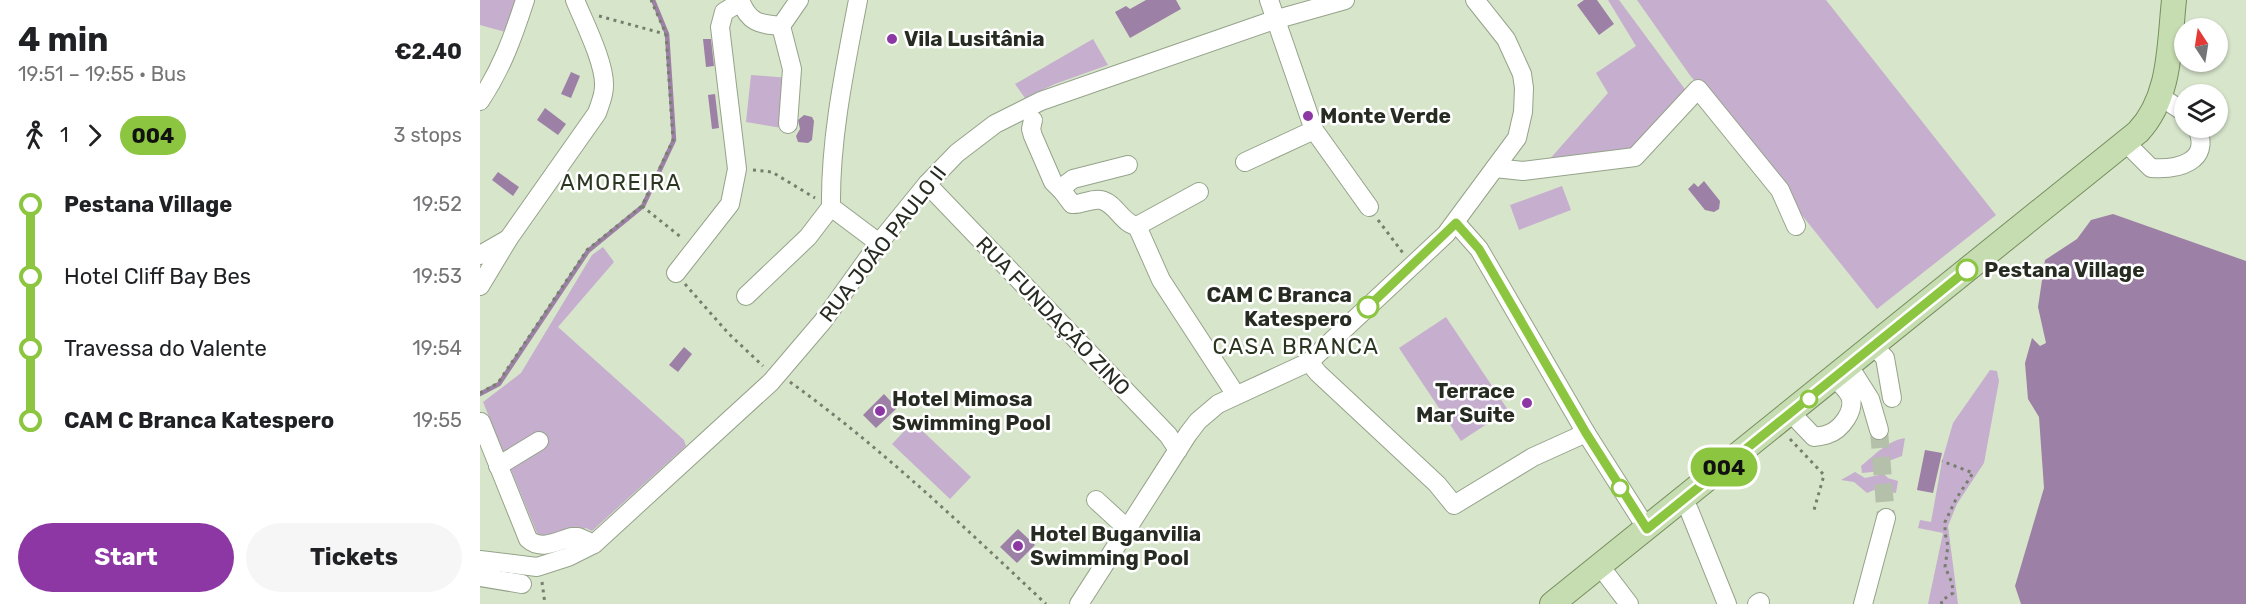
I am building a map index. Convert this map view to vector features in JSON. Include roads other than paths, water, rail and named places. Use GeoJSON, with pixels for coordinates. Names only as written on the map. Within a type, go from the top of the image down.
{"type":"FeatureCollection","features":[{"type":"Feature","properties":{"kind":"main road"},"geometry":{"type":"LineString","coordinates":[[1552,604],[2126,143],[2147,123],[2161,97],[2166,74],[2174,0]]}},
{"type":"Feature","properties":{"kind":"street"},"geometry":{"type":"LineString","coordinates":[[480,101],[494,80],[508,51],[525,0]]}},
{"type":"Feature","properties":{"kind":"street"},"geometry":{"type":"LineString","coordinates":[[480,286],[509,238],[597,113],[603,98],[603,70],[575,0]]}},
{"type":"Feature","properties":{"kind":"street"},"geometry":{"type":"LineString","coordinates":[[788,124],[792,69],[781,26],[799,0]]}},
{"type":"Feature","properties":{"kind":"street"},"geometry":{"type":"LineString","coordinates":[[746,296],[808,237],[831,207],[831,179],[841,89],[858,0]]}},
{"type":"Feature","properties":{"kind":"street"},"geometry":{"type":"LineString","coordinates":[[1269,0],[1274,20],[1314,130],[1369,207]]}},
{"type":"Feature","properties":{"kind":"street","name":"RUA JOÃO PAULO II"},"geometry":{"type":"LineString","coordinates":[[480,560],[537,567],[568,557],[594,544],[771,382],[823,321],[879,243],[927,184],[957,153],[995,124],[1041,100],[1274,20],[1345,0]]}},
{"type":"Feature","properties":{"kind":"street"},"geometry":{"type":"LineString","coordinates":[[1079,604],[1188,434],[1208,411],[1236,395],[1309,362],[1456,223],[1517,138],[1523,112],[1524,88],[1518,61],[1506,39],[1475,0]]}},
{"type":"Feature","properties":{"kind":"street"},"geometry":{"type":"LineString","coordinates":[[676,273],[730,204],[737,169],[720,27],[724,12],[740,1],[750,17],[760,24],[781,26]]}},
{"type":"Feature","properties":{"kind":"street"},"geometry":{"type":"LineString","coordinates":[[1495,168],[1523,171],[1635,158],[1698,89],[1780,190],[1796,226]]}},
{"type":"Feature","properties":{"kind":"street"},"geometry":{"type":"LineString","coordinates":[[2161,97],[2174,105]]}},
{"type":"Feature","properties":{"kind":"street"},"geometry":{"type":"LineString","coordinates":[[1033,120],[1031,129],[1033,136],[1053,182],[1072,204],[1079,205],[1100,200],[1111,205],[1131,225],[1137,226],[1199,192]]}},
{"type":"Feature","properties":{"kind":"street"},"geometry":{"type":"LineString","coordinates":[[1245,162],[1314,130]]}},
{"type":"Feature","properties":{"kind":"street"},"geometry":{"type":"LineString","coordinates":[[2126,143],[2151,168],[2176,167],[2190,163],[2198,151],[2201,138]]}},
{"type":"Feature","properties":{"kind":"street"},"geometry":{"type":"LineString","coordinates":[[1064,192],[1065,185],[1073,179],[1128,165]]}},
{"type":"Feature","properties":{"kind":"street","name":"RUA FUNDAÇÃO ZINO"},"geometry":{"type":"LineString","coordinates":[[927,184],[1168,435],[1178,450]]}},
{"type":"Feature","properties":{"kind":"street"},"geometry":{"type":"LineString","coordinates":[[831,207],[879,243]]}},
{"type":"Feature","properties":{"kind":"street"},"geometry":{"type":"LineString","coordinates":[[1456,223],[1479,249],[1586,433],[1647,529]]}},
{"type":"Feature","properties":{"kind":"street"},"geometry":{"type":"LineString","coordinates":[[1137,226],[1161,280],[1236,395]]}},
{"type":"Feature","properties":{"kind":"street"},"geometry":{"type":"LineString","coordinates":[[480,255],[509,238]]}},
{"type":"Feature","properties":{"kind":"street"},"geometry":{"type":"LineString","coordinates":[[1874,346],[1885,358],[1892,398]]}},
{"type":"Feature","properties":{"kind":"street"},"geometry":{"type":"LineString","coordinates":[[1309,362],[1437,484],[1454,506],[1533,457],[1586,433]]}},
{"type":"Feature","properties":{"kind":"street"},"geometry":{"type":"LineString","coordinates":[[1791,413],[1814,437],[1834,432],[1848,416],[1852,406],[1842,372]]}},
{"type":"Feature","properties":{"kind":"street"},"geometry":{"type":"LineString","coordinates":[[1842,372],[1870,399],[1879,430]]}},
{"type":"Feature","properties":{"kind":"street"},"geometry":{"type":"LineString","coordinates":[[481,422],[528,539],[542,546],[572,537],[594,544]]}},
{"type":"Feature","properties":{"kind":"street"},"geometry":{"type":"LineString","coordinates":[[498,466],[539,441]]}},
{"type":"Feature","properties":{"kind":"street"},"geometry":{"type":"LineString","coordinates":[[1096,500],[1120,522],[1128,526]]}},
{"type":"Feature","properties":{"kind":"street"},"geometry":{"type":"LineString","coordinates":[[1683,501],[1689,510],[1726,604]]}},
{"type":"Feature","properties":{"kind":"street"},"geometry":{"type":"LineString","coordinates":[[1863,604],[1886,518]]}},
{"type":"Feature","properties":{"kind":"street"},"geometry":{"type":"LineString","coordinates":[[1600,566],[1629,604]]}},
{"type":"Feature","properties":{"kind":"street"},"geometry":{"type":"LineString","coordinates":[[480,577],[522,584]]}},
{"type":"Feature","properties":{"kind":"waterway"},"geometry":{"type":"LineString","coordinates":[[480,394],[499,384],[588,251],[643,206],[674,140],[667,34],[653,0]]}},
{"type":"Feature","properties":{"kind":"tunnel"},"geometry":{"type":"LineString","coordinates":[[1879,430],[1886,518]]}},
{"type":"Feature","properties":{"kind":"place","name":"Vila Lusitânia"},"geometry":{"type":"Point","coordinates":[892,39]}},
{"type":"Feature","properties":{"kind":"place","name":"Monte Verde"},"geometry":{"type":"Point","coordinates":[1308,116]}},
{"type":"Feature","properties":{"kind":"place","name":"Pestana Village"},"geometry":{"type":"Point","coordinates":[1967,270]}},
{"type":"Feature","properties":{"kind":"place","name":"CAM C Branca Katespero"},"geometry":{"type":"Point","coordinates":[1368,307]}},
{"type":"Feature","properties":{"kind":"place","name":"Terrace Mar Suite"},"geometry":{"type":"Point","coordinates":[1527,403]}},
{"type":"Feature","properties":{"kind":"place","name":"Hotel Mimosa Swimming Pool"},"geometry":{"type":"Point","coordinates":[880,411]}},
{"type":"Feature","properties":{"kind":"place","name":"Hotel Buganvilia Swimming Pool"},"geometry":{"type":"Point","coordinates":[1018,546]}},
{"type":"Feature","properties":{"kind":"district","name":"AMOREIRA"},"geometry":{"type":"Point","coordinates":[621,182]}},
{"type":"Feature","properties":{"kind":"district","name":"CASA BRANCA"},"geometry":{"type":"Point","coordinates":[1296,346]}}]}
